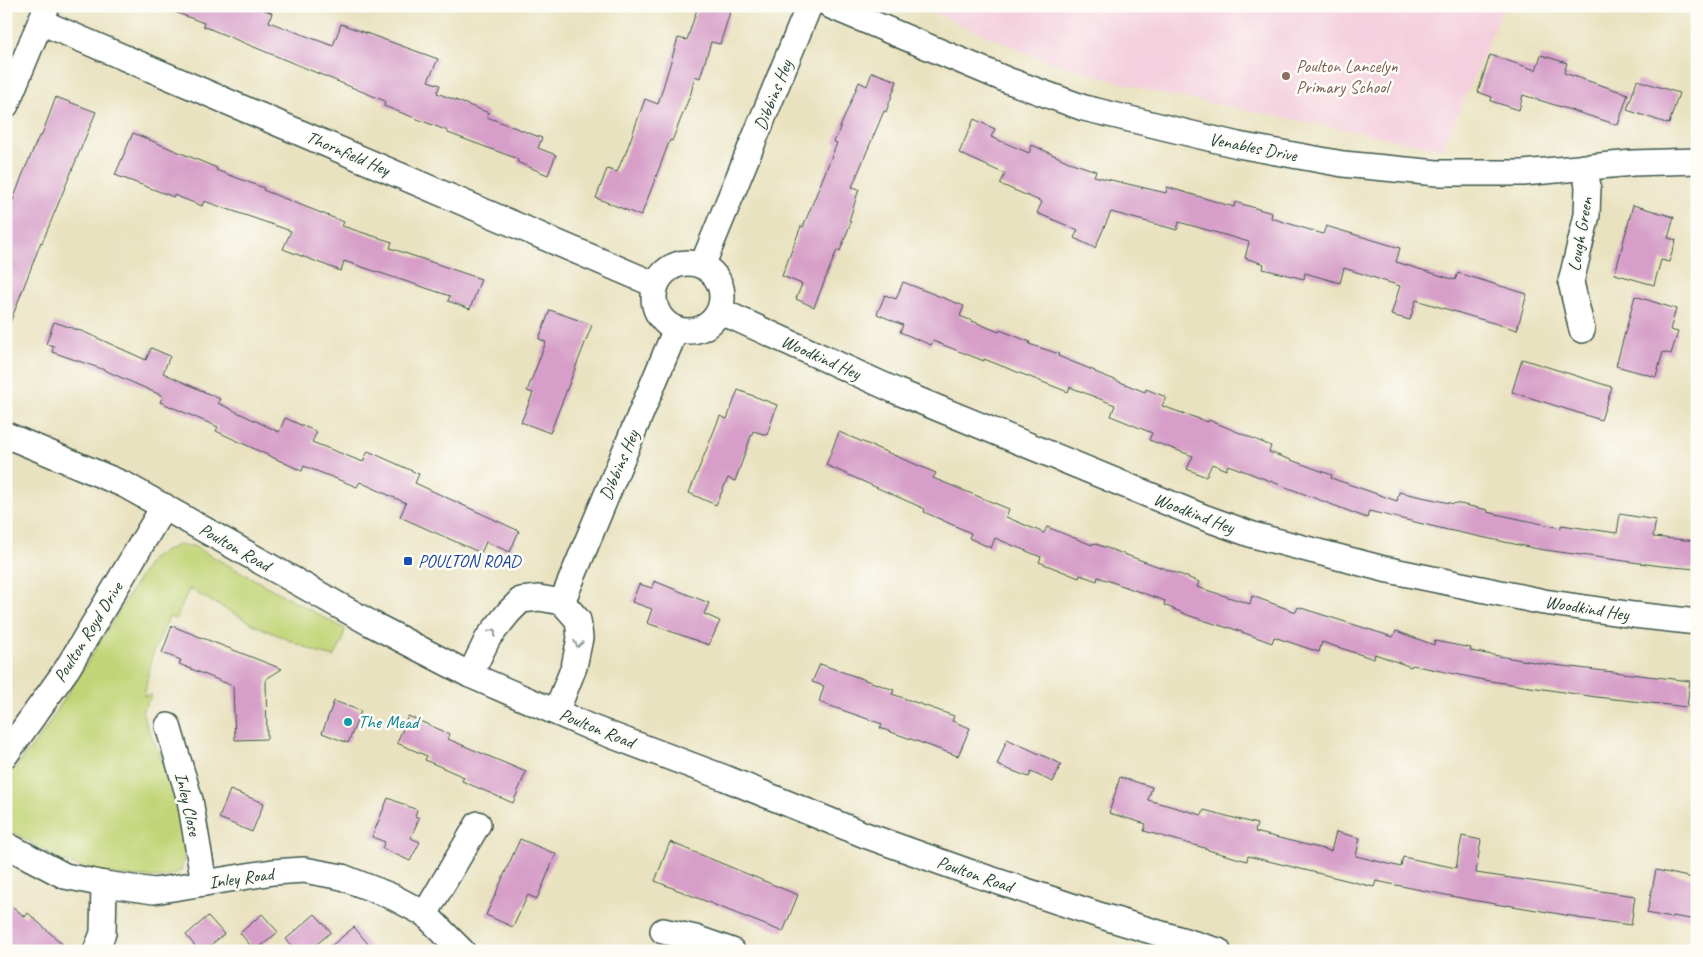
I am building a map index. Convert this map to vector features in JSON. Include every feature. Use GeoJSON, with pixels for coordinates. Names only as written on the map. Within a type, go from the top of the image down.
{"type":"FeatureCollection","features":[{"type":"Feature","properties":{"kind":"street","name":"Dibbins Hey"},"geometry":{"type":"LineString","coordinates":[[702,266],[809,6]]}},
{"type":"Feature","properties":{"kind":"street","name":"Venables Drive"},"geometry":{"type":"LineString","coordinates":[[831,6],[1007,80],[1084,108],[1238,145],[1343,164],[1437,173],[1524,173],[1633,163],[1697,161]]}},
{"type":"Feature","properties":{"kind":"street"},"geometry":{"type":"LineString","coordinates":[[6,105],[44,14]]}},
{"type":"Feature","properties":{"kind":"street","name":"Thornfield Hey"},"geometry":{"type":"LineString","coordinates":[[44,14],[656,284]]}},
{"type":"Feature","properties":{"kind":"street","name":"Lough Green"},"geometry":{"type":"LineString","coordinates":[[1582,330],[1571,282],[1587,215],[1588,186],[1584,167]]}},
{"type":"Feature","properties":{"kind":"street"},"geometry":{"type":"LineString","coordinates":[[682,263],[695,263],[709,270],[718,280],[722,292],[720,311],[707,326],[701,329],[687,332],[676,329],[665,323],[657,313],[654,298],[656,284],[670,268],[682,263]]}},
{"type":"Feature","properties":{"kind":"street","name":"Woodkind Hey"},"geometry":{"type":"LineString","coordinates":[[720,311],[896,391],[1194,514],[1252,535],[1384,569],[1544,602],[1697,622]]}},
{"type":"Feature","properties":{"kind":"street","name":"Dibbins Hey"},"geometry":{"type":"LineString","coordinates":[[562,602],[676,329]]}},
{"type":"Feature","properties":{"kind":"street","name":"Poulton Road"},"geometry":{"type":"LineString","coordinates":[[6,435],[125,485],[370,624],[470,674],[592,728],[725,778],[865,835],[1096,914],[1218,951]]}},
{"type":"Feature","properties":{"kind":"street","name":"Poulton Royd Drive"},"geometry":{"type":"LineString","coordinates":[[6,754],[67,669],[164,506]]}},
{"type":"Feature","properties":{"kind":"street"},"geometry":{"type":"LineString","coordinates":[[470,674],[488,638],[521,600],[539,598],[562,602],[578,620],[580,638],[574,667],[556,712]]}},
{"type":"Feature","properties":{"kind":"street","name":"Inley Close"},"geometry":{"type":"LineString","coordinates":[[168,726],[190,800],[204,883]]}},
{"type":"Feature","properties":{"kind":"street"},"geometry":{"type":"LineString","coordinates":[[425,914],[466,831]]}},
{"type":"Feature","properties":{"kind":"street","name":"Inley Road"},"geometry":{"type":"LineString","coordinates":[[6,845],[65,876],[154,891],[273,872],[304,870],[342,877],[393,897],[425,914],[462,951]]}},
{"type":"Feature","properties":{"kind":"street"},"geometry":{"type":"LineString","coordinates":[[96,951],[103,933],[104,884]]}},
{"type":"Feature","properties":{"kind":"street"},"geometry":{"type":"LineString","coordinates":[[663,931],[693,944],[732,951]]}},
{"type":"Feature","properties":{"kind":"shaded area","name":"Poulton Lancelyn Primary School"},"geometry":{"type":"Polygon","coordinates":[[[917,6],[1504,6],[1443,149],[1154,92],[1041,59],[917,6]]]}},
{"type":"Feature","properties":{"kind":"green space"},"geometry":{"type":"Polygon","coordinates":[[[177,545],[193,546],[345,629],[342,643],[334,657],[316,652],[257,626],[189,589],[176,619],[169,617],[152,656],[144,696],[152,695],[142,710],[146,724],[173,784],[188,841],[181,871],[163,878],[121,876],[88,870],[61,860],[14,833],[6,826],[6,779],[44,732],[151,559],[177,545]]]}},
{"type":"Feature","properties":{"kind":"building"},"geometry":{"type":"Polygon","coordinates":[[[164,6],[255,6],[272,13],[269,22],[333,46],[341,24],[438,59],[428,81],[440,85],[437,93],[489,113],[487,117],[542,138],[538,148],[556,155],[548,175],[517,162],[518,159],[448,133],[448,131],[384,106],[385,101],[203,26],[204,23],[164,8],[164,6]]]}},
{"type":"Feature","properties":{"kind":"building"},"geometry":{"type":"Polygon","coordinates":[[[698,6],[732,6],[720,44],[711,42],[700,78],[695,76],[691,93],[672,141],[670,140],[641,216],[596,198],[607,169],[617,172],[645,99],[658,104],[678,38],[687,40],[698,6]]]}},
{"type":"Feature","properties":{"kind":"building"},"geometry":{"type":"Polygon","coordinates":[[[1490,55],[1536,70],[1541,55],[1567,63],[1564,73],[1628,94],[1618,125],[1523,95],[1519,110],[1491,101],[1492,97],[1478,92],[1490,55]]]}},
{"type":"Feature","properties":{"kind":"building"},"geometry":{"type":"Polygon","coordinates":[[[872,72],[897,81],[886,112],[884,111],[852,187],[859,189],[849,221],[851,222],[840,251],[837,250],[814,307],[796,299],[802,284],[782,276],[801,226],[803,227],[837,143],[834,142],[859,82],[867,86],[872,72]]]}},
{"type":"Feature","properties":{"kind":"building"},"geometry":{"type":"Polygon","coordinates":[[[1637,80],[1679,93],[1669,124],[1627,110],[1637,80]]]}},
{"type":"Feature","properties":{"kind":"building"},"geometry":{"type":"Polygon","coordinates":[[[56,97],[96,112],[41,242],[8,328],[6,328],[6,219],[22,176],[39,136],[41,137],[56,97]]]}},
{"type":"Feature","properties":{"kind":"building"},"geometry":{"type":"Polygon","coordinates":[[[974,119],[995,129],[991,137],[1029,153],[1032,145],[1069,162],[1096,171],[1094,176],[1166,193],[1167,187],[1234,207],[1235,202],[1272,213],[1271,218],[1323,234],[1326,226],[1400,248],[1396,262],[1455,280],[1458,273],[1527,294],[1517,330],[1416,300],[1410,320],[1391,315],[1400,286],[1344,268],[1340,283],[1305,273],[1304,279],[1263,269],[1264,264],[1245,258],[1249,242],[1179,222],[1177,230],[1111,212],[1095,248],[1074,238],[1078,230],[1037,213],[1042,202],[1000,184],[1005,174],[959,153],[974,119]]]}},
{"type":"Feature","properties":{"kind":"building"},"geometry":{"type":"Polygon","coordinates":[[[133,133],[217,168],[216,170],[264,188],[263,190],[344,222],[342,226],[392,242],[390,248],[481,279],[470,309],[448,301],[450,296],[344,261],[341,271],[283,249],[291,231],[204,201],[202,206],[115,175],[133,133]]]}},
{"type":"Feature","properties":{"kind":"building"},"geometry":{"type":"Polygon","coordinates":[[[1633,205],[1674,217],[1668,238],[1676,240],[1669,262],[1661,260],[1654,285],[1615,274],[1633,205]]]}},
{"type":"Feature","properties":{"kind":"building"},"geometry":{"type":"Polygon","coordinates":[[[903,282],[964,306],[960,316],[1030,342],[1029,344],[1059,354],[1058,356],[1145,392],[1146,389],[1166,397],[1162,406],[1208,422],[1209,420],[1271,446],[1269,452],[1332,475],[1331,478],[1397,501],[1399,492],[1488,510],[1487,512],[1561,528],[1561,525],[1617,533],[1620,514],[1656,520],[1653,537],[1697,541],[1697,569],[1661,566],[1538,549],[1369,511],[1367,518],[1228,465],[1226,470],[1212,464],[1206,477],[1187,469],[1193,456],[1149,440],[1152,433],[1111,416],[1115,405],[1070,387],[1068,392],[984,359],[984,361],[933,341],[931,345],[900,332],[903,325],[877,314],[885,295],[896,299],[903,282]]]}},
{"type":"Feature","properties":{"kind":"building"},"geometry":{"type":"Polygon","coordinates":[[[1635,296],[1676,309],[1670,330],[1678,332],[1671,354],[1663,352],[1656,377],[1616,366],[1635,296]]]}},
{"type":"Feature","properties":{"kind":"building"},"geometry":{"type":"Polygon","coordinates":[[[550,310],[592,325],[550,433],[521,422],[533,393],[527,391],[546,342],[539,339],[550,310]]]}},
{"type":"Feature","properties":{"kind":"building"},"geometry":{"type":"Polygon","coordinates":[[[54,322],[84,332],[146,360],[151,348],[170,356],[163,373],[220,399],[218,403],[279,432],[285,418],[317,432],[312,442],[363,462],[368,451],[419,474],[415,483],[519,531],[510,552],[486,542],[481,553],[400,517],[406,503],[360,482],[357,487],[304,466],[302,471],[216,431],[218,427],[160,402],[163,396],[102,369],[52,352],[54,346],[46,344],[54,322]]]}},
{"type":"Feature","properties":{"kind":"building"},"geometry":{"type":"Polygon","coordinates":[[[1522,359],[1612,387],[1601,420],[1512,392],[1522,359]]]}},
{"type":"Feature","properties":{"kind":"building"},"geometry":{"type":"Polygon","coordinates":[[[738,390],[777,405],[767,435],[753,431],[735,481],[728,478],[716,505],[689,493],[720,416],[727,419],[738,390]]]}},
{"type":"Feature","properties":{"kind":"building"},"geometry":{"type":"Polygon","coordinates":[[[839,432],[936,473],[933,478],[1009,509],[1006,517],[1044,533],[1047,527],[1092,545],[1093,543],[1182,575],[1199,582],[1197,587],[1250,604],[1252,596],[1296,612],[1298,607],[1393,637],[1396,631],[1434,645],[1435,641],[1471,648],[1470,651],[1545,664],[1690,681],[1687,707],[1596,697],[1484,680],[1412,665],[1411,667],[1375,654],[1374,659],[1322,642],[1319,652],[1274,637],[1272,643],[1190,616],[1164,605],[1165,601],[1098,577],[1097,581],[1080,575],[1079,578],[1039,562],[1041,557],[995,538],[991,548],[969,538],[971,533],[924,512],[925,509],[826,465],[839,432]]]}},
{"type":"Feature","properties":{"kind":"building"},"geometry":{"type":"Polygon","coordinates":[[[654,581],[709,603],[704,614],[720,621],[709,645],[647,623],[652,609],[632,602],[639,584],[652,588],[654,581]]]}},
{"type":"Feature","properties":{"kind":"building"},"geometry":{"type":"Polygon","coordinates":[[[172,626],[282,669],[266,679],[267,739],[235,740],[233,686],[179,664],[181,660],[162,653],[172,626]]]}},
{"type":"Feature","properties":{"kind":"building"},"geometry":{"type":"Polygon","coordinates":[[[820,664],[894,690],[892,694],[954,716],[952,721],[970,728],[958,756],[880,728],[882,724],[819,702],[824,686],[812,682],[820,664]]]}},
{"type":"Feature","properties":{"kind":"building","name":"The Mead"},"geometry":{"type":"Polygon","coordinates":[[[334,701],[361,711],[348,743],[322,733],[334,701]]]}},
{"type":"Feature","properties":{"kind":"building"},"geometry":{"type":"Polygon","coordinates":[[[408,716],[450,734],[448,739],[526,772],[513,803],[462,781],[464,777],[425,760],[427,756],[397,743],[408,716]]]}},
{"type":"Feature","properties":{"kind":"building"},"geometry":{"type":"Polygon","coordinates":[[[1007,739],[1061,764],[1053,782],[1031,772],[1029,777],[997,765],[1007,739]]]}},
{"type":"Feature","properties":{"kind":"building"},"geometry":{"type":"Polygon","coordinates":[[[1120,777],[1152,787],[1148,800],[1202,815],[1204,810],[1257,824],[1255,832],[1331,851],[1336,832],[1360,838],[1356,856],[1401,867],[1403,857],[1456,868],[1462,836],[1481,840],[1476,873],[1635,896],[1631,925],[1466,899],[1376,881],[1374,887],[1248,856],[1247,861],[1208,850],[1144,831],[1146,824],[1109,813],[1120,777]]]}},
{"type":"Feature","properties":{"kind":"building"},"geometry":{"type":"Polygon","coordinates":[[[230,790],[264,803],[252,832],[219,818],[230,790]]]}},
{"type":"Feature","properties":{"kind":"building"},"geometry":{"type":"Polygon","coordinates":[[[388,798],[417,810],[415,816],[419,818],[411,838],[420,842],[410,861],[382,848],[385,842],[372,837],[388,798]]]}},
{"type":"Feature","properties":{"kind":"building"},"geometry":{"type":"Polygon","coordinates":[[[520,839],[556,854],[537,899],[528,895],[513,927],[486,915],[520,839]]]}},
{"type":"Feature","properties":{"kind":"building"},"geometry":{"type":"Polygon","coordinates":[[[670,842],[798,895],[783,932],[655,881],[670,842]]]}},
{"type":"Feature","properties":{"kind":"building"},"geometry":{"type":"Polygon","coordinates":[[[1656,870],[1697,879],[1697,920],[1672,916],[1671,918],[1647,913],[1656,870]]]}},
{"type":"Feature","properties":{"kind":"building"},"geometry":{"type":"Polygon","coordinates":[[[6,901],[25,917],[28,913],[70,951],[6,951],[6,901]]]}},
{"type":"Feature","properties":{"kind":"building"},"geometry":{"type":"Polygon","coordinates":[[[262,914],[278,932],[255,951],[240,933],[262,914]]]}},
{"type":"Feature","properties":{"kind":"building"},"geometry":{"type":"Polygon","coordinates":[[[315,914],[331,932],[309,951],[296,951],[286,939],[315,914]]]}},
{"type":"Feature","properties":{"kind":"building"},"geometry":{"type":"Polygon","coordinates":[[[208,916],[224,934],[204,951],[199,951],[186,935],[208,916]]]}},
{"type":"Feature","properties":{"kind":"building"},"geometry":{"type":"Polygon","coordinates":[[[354,927],[374,951],[325,951],[354,927]]]}},
{"type":"Feature","properties":{"kind":"place","name":"Poulton Lancelyn Primary School"},"geometry":{"type":"Point","coordinates":[1286,76]}},
{"type":"Feature","properties":{"kind":"place","name":"POULTON ROAD"},"geometry":{"type":"Point","coordinates":[408,561]}},
{"type":"Feature","properties":{"kind":"place","name":"The Mead"},"geometry":{"type":"Point","coordinates":[348,722]}}]}
